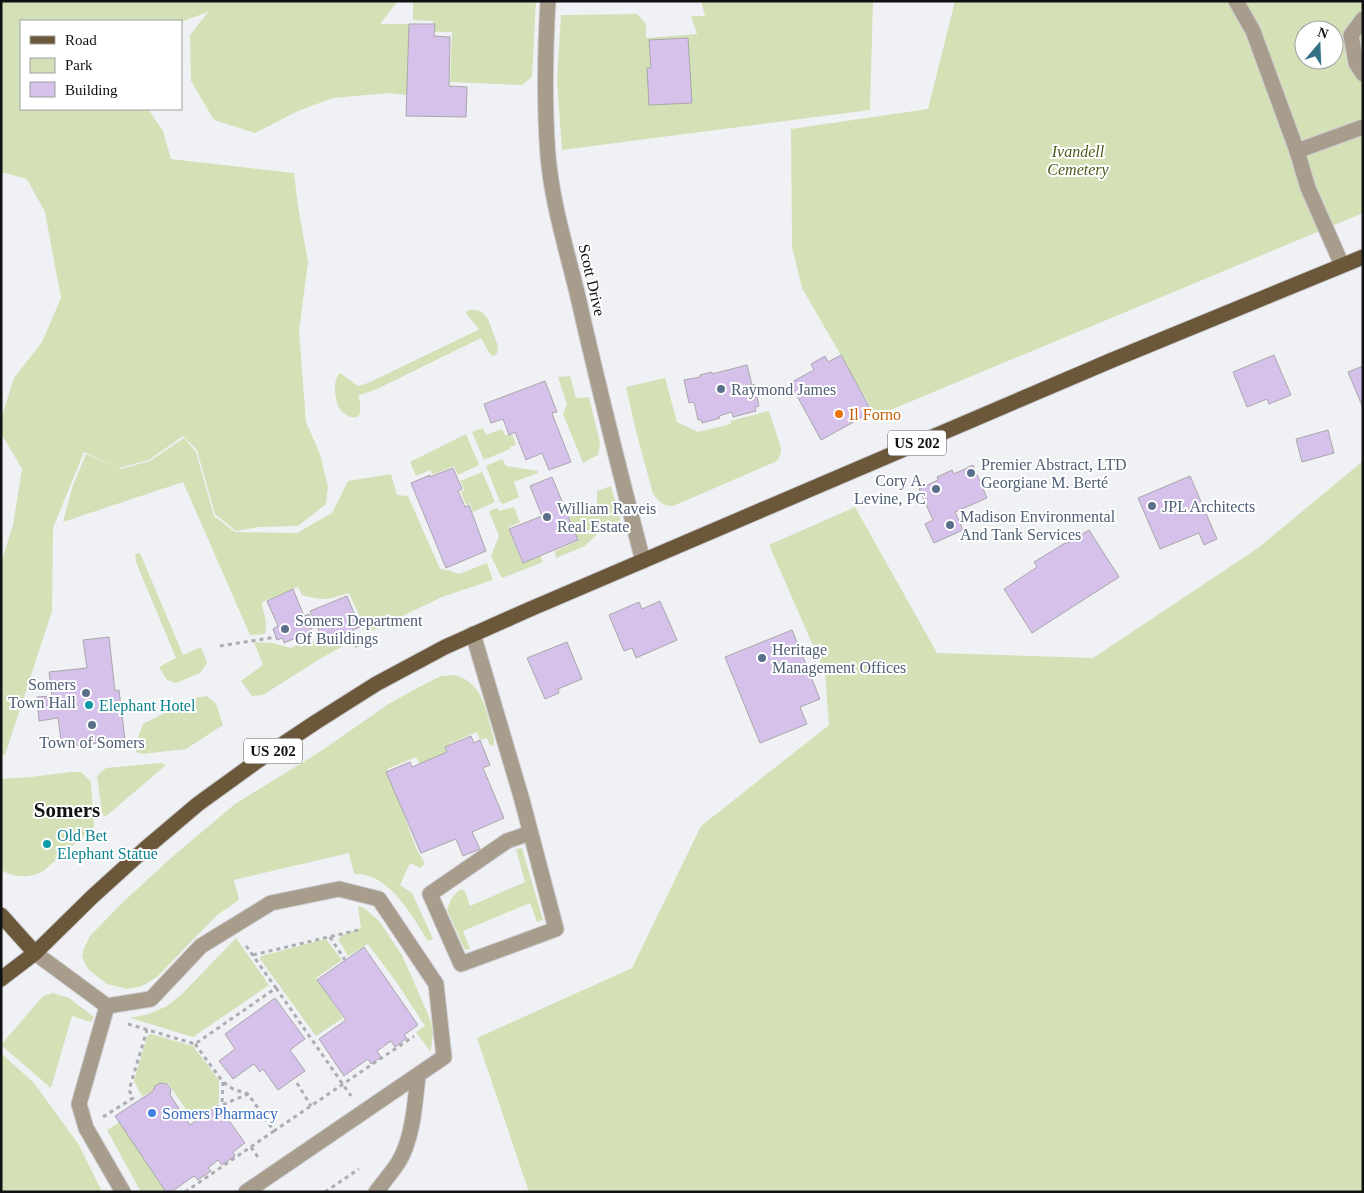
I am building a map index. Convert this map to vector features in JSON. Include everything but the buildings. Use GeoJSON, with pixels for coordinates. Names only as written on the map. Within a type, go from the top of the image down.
{"type":"FeatureCollection","features":[{"type":"Feature","properties":{"kind":"main road","name":"US 202"},"geometry":{"type":"LineString","coordinates":[[35,953],[92,897],[198,804],[316,722],[376,684],[445,647],[1110,361],[1363,257]]}},
{"type":"Feature","properties":{"kind":"main road"},"geometry":{"type":"LineString","coordinates":[[1,915],[35,953],[1,979]]}},
{"type":"Feature","properties":{"kind":"street","name":"Scott Drive"},"geometry":{"type":"LineString","coordinates":[[548,1],[545,74],[546,115],[548,158],[554,197],[643,561]]}},
{"type":"Feature","properties":{"kind":"street"},"geometry":{"type":"LineString","coordinates":[[1236,1],[1253,31]]}},
{"type":"Feature","properties":{"kind":"street"},"geometry":{"type":"LineString","coordinates":[[1244,1],[1308,188],[1342,265]]}},
{"type":"Feature","properties":{"kind":"street"},"geometry":{"type":"LineString","coordinates":[[1363,19],[1351,35],[1356,64],[1363,74]]}},
{"type":"Feature","properties":{"kind":"street"},"geometry":{"type":"LineString","coordinates":[[1297,152],[1363,126]]}},
{"type":"Feature","properties":{"kind":"street"},"geometry":{"type":"LineString","coordinates":[[473,634],[522,800],[556,929],[461,964],[430,894],[507,841],[530,833]]}},
{"type":"Feature","properties":{"kind":"street"},"geometry":{"type":"LineString","coordinates":[[105,1011],[151,999],[200,946],[271,903],[339,889],[380,899],[436,984],[444,1057],[246,1192]]}},
{"type":"Feature","properties":{"kind":"street"},"geometry":{"type":"LineString","coordinates":[[35,953],[105,1011]]}},
{"type":"Feature","properties":{"kind":"street"},"geometry":{"type":"LineString","coordinates":[[105,1011],[79,1104],[86,1128],[123,1192]]}},
{"type":"Feature","properties":{"kind":"street"},"geometry":{"type":"LineString","coordinates":[[376,1192],[399,1162],[408,1138],[412,1126],[418,1075]]}},
{"type":"Feature","properties":{"kind":"path"},"geometry":{"type":"LineString","coordinates":[[349,632],[357,647]]}},
{"type":"Feature","properties":{"kind":"path"},"geometry":{"type":"LineString","coordinates":[[220,646],[276,637]]}},
{"type":"Feature","properties":{"kind":"path"},"geometry":{"type":"LineString","coordinates":[[233,927],[336,1076]]}},
{"type":"Feature","properties":{"kind":"path"},"geometry":{"type":"LineString","coordinates":[[253,955],[358,930]]}},
{"type":"Feature","properties":{"kind":"path"},"geometry":{"type":"LineString","coordinates":[[330,936],[345,960]]}},
{"type":"Feature","properties":{"kind":"path"},"geometry":{"type":"LineString","coordinates":[[195,1044],[276,988]]}},
{"type":"Feature","properties":{"kind":"path"},"geometry":{"type":"LineString","coordinates":[[105,1011],[147,1030],[195,1044],[223,1082],[233,1089],[248,1094],[274,1132]]}},
{"type":"Feature","properties":{"kind":"path"},"geometry":{"type":"LineString","coordinates":[[86,1128],[133,1098],[129,1090],[147,1030]]}},
{"type":"Feature","properties":{"kind":"path"},"geometry":{"type":"LineString","coordinates":[[185,1192],[414,1036]]}},
{"type":"Feature","properties":{"kind":"path"},"geometry":{"type":"LineString","coordinates":[[223,1082],[222,1105],[248,1094]]}},
{"type":"Feature","properties":{"kind":"path"},"geometry":{"type":"LineString","coordinates":[[297,1083],[311,1106]]}},
{"type":"Feature","properties":{"kind":"path"},"geometry":{"type":"LineString","coordinates":[[325,1192],[359,1169]]}},
{"type":"Feature","properties":{"kind":"green space"},"geometry":{"type":"Polygon","coordinates":[[[1,1],[398,1],[380,24],[413,24],[407,95],[389,93],[333,98],[298,111],[255,133],[214,120],[191,81],[190,35],[208,12],[182,22],[182,20],[20,20],[20,110],[149,110],[163,131],[171,159],[294,173],[308,262],[299,331],[306,422],[320,454],[328,487],[326,504],[298,526],[259,527],[236,531],[215,514],[197,450],[183,436],[149,460],[119,468],[84,452],[53,528],[52,611],[5,755],[1,755],[1,563],[13,525],[22,469],[1,433],[1,419],[14,378],[42,342],[61,298],[45,212],[27,179],[1,172],[1,1]]]}},
{"type":"Feature","properties":{"kind":"green space"},"geometry":{"type":"Polygon","coordinates":[[[413,1],[536,1],[532,77],[522,85],[450,82],[452,32],[432,32],[433,21],[413,20],[413,1]]]}},
{"type":"Feature","properties":{"kind":"green space"},"geometry":{"type":"Polygon","coordinates":[[[701,1],[873,1],[870,110],[562,150],[557,81],[561,15],[637,14],[646,24],[646,38],[697,34],[691,16],[705,16],[701,1]]]}},
{"type":"Feature","properties":{"kind":"green space","name":"Ivandell Cemetery"},"geometry":{"type":"Polygon","coordinates":[[[955,1],[1363,1],[1363,213],[876,416],[802,288],[792,247],[791,129],[928,109],[955,1]]]}},
{"type":"Feature","properties":{"kind":"green space"},"geometry":{"type":"Polygon","coordinates":[[[468,310],[482,312],[488,319],[498,346],[497,354],[493,356],[490,354],[481,338],[375,390],[359,395],[360,411],[357,417],[348,416],[339,408],[335,390],[337,376],[340,373],[358,386],[368,383],[478,330],[466,313],[468,310]]]}},
{"type":"Feature","properties":{"kind":"green space"},"geometry":{"type":"Polygon","coordinates":[[[570,376],[576,398],[589,397],[600,443],[598,455],[583,463],[563,414],[567,404],[558,377],[570,376]]]}},
{"type":"Feature","properties":{"kind":"green space"},"geometry":{"type":"Polygon","coordinates":[[[665,378],[677,422],[698,432],[731,424],[730,421],[769,411],[781,448],[778,459],[775,462],[673,506],[661,503],[653,494],[626,387],[665,378]]]}},
{"type":"Feature","properties":{"kind":"green space"},"geometry":{"type":"Polygon","coordinates":[[[483,428],[486,435],[502,429],[505,435],[512,434],[516,445],[484,460],[472,432],[483,428]]]}},
{"type":"Feature","properties":{"kind":"green space"},"geometry":{"type":"Polygon","coordinates":[[[466,434],[479,465],[458,475],[454,466],[433,475],[430,470],[416,476],[410,462],[466,434]]]}},
{"type":"Feature","properties":{"kind":"green space"},"geometry":{"type":"Polygon","coordinates":[[[184,438],[196,452],[214,516],[235,532],[297,533],[332,513],[348,481],[391,474],[397,495],[408,496],[440,569],[459,574],[487,563],[493,580],[442,597],[367,633],[349,593],[321,599],[302,595],[298,587],[262,602],[266,621],[265,634],[250,635],[183,482],[63,522],[72,488],[86,454],[121,469],[150,461],[184,438]]]}},
{"type":"Feature","properties":{"kind":"green space"},"geometry":{"type":"Polygon","coordinates":[[[502,459],[506,466],[538,471],[538,473],[514,482],[519,497],[503,504],[500,502],[486,466],[502,459]]]}},
{"type":"Feature","properties":{"kind":"green space"},"geometry":{"type":"Polygon","coordinates":[[[1363,461],[1363,1192],[529,1192],[477,1038],[632,968],[701,826],[829,725],[825,673],[769,545],[855,507],[937,653],[1093,658],[1258,548],[1363,461]]]}},
{"type":"Feature","properties":{"kind":"green space"},"geometry":{"type":"Polygon","coordinates":[[[482,472],[495,502],[473,512],[470,503],[466,505],[461,492],[464,490],[460,481],[482,472]]]}},
{"type":"Feature","properties":{"kind":"green space"},"geometry":{"type":"Polygon","coordinates":[[[611,486],[622,525],[597,534],[585,546],[556,558],[555,551],[578,541],[569,517],[597,506],[597,491],[611,486]]]}},
{"type":"Feature","properties":{"kind":"green space"},"geometry":{"type":"Polygon","coordinates":[[[514,507],[520,522],[508,528],[522,563],[540,556],[543,562],[502,578],[491,556],[499,536],[489,511],[497,508],[499,511],[514,507]]]}},
{"type":"Feature","properties":{"kind":"green space"},"geometry":{"type":"Polygon","coordinates":[[[140,553],[183,655],[201,647],[207,663],[200,673],[176,683],[167,680],[159,667],[176,658],[136,562],[135,554],[140,553]]]}},
{"type":"Feature","properties":{"kind":"green space"},"geometry":{"type":"Polygon","coordinates":[[[311,641],[329,647],[343,642],[345,645],[263,695],[252,696],[241,681],[263,665],[254,642],[272,643],[291,648],[302,642],[311,641]]]}},
{"type":"Feature","properties":{"kind":"green space"},"geometry":{"type":"Polygon","coordinates":[[[455,675],[465,679],[478,692],[486,710],[494,745],[490,746],[487,738],[480,740],[477,732],[449,744],[452,751],[420,764],[416,757],[387,769],[416,848],[425,864],[420,868],[410,863],[400,885],[412,893],[433,939],[428,941],[407,908],[389,888],[367,875],[354,874],[349,853],[234,880],[239,900],[217,915],[157,977],[142,986],[127,989],[107,984],[90,971],[82,956],[90,936],[121,904],[172,857],[235,804],[318,753],[390,703],[441,676],[455,675]]]}},
{"type":"Feature","properties":{"kind":"green space"},"geometry":{"type":"Polygon","coordinates":[[[207,696],[216,704],[223,725],[186,749],[142,754],[136,752],[136,743],[143,724],[194,698],[207,696]]]}},
{"type":"Feature","properties":{"kind":"green space"},"geometry":{"type":"Polygon","coordinates":[[[165,764],[165,766],[104,816],[97,776],[106,768],[165,764]]]}},
{"type":"Feature","properties":{"kind":"green space"},"geometry":{"type":"Polygon","coordinates":[[[81,772],[91,782],[93,828],[42,872],[22,876],[11,875],[1,870],[1,779],[81,772]]]}},
{"type":"Feature","properties":{"kind":"green space"},"geometry":{"type":"Polygon","coordinates":[[[522,848],[543,920],[537,922],[530,903],[463,931],[470,949],[465,950],[447,910],[452,898],[461,889],[465,891],[470,906],[525,882],[516,849],[522,848]]]}},
{"type":"Feature","properties":{"kind":"green space"},"geometry":{"type":"Polygon","coordinates":[[[358,906],[364,908],[379,921],[402,955],[430,1019],[433,1033],[430,1051],[416,1032],[425,1026],[397,983],[368,944],[348,956],[338,939],[342,935],[361,928],[358,906]]]}},
{"type":"Feature","properties":{"kind":"green space"},"geometry":{"type":"Polygon","coordinates":[[[236,938],[269,985],[193,1037],[130,1018],[149,1014],[167,1006],[180,996],[236,938]]]}},
{"type":"Feature","properties":{"kind":"green space"},"geometry":{"type":"Polygon","coordinates":[[[326,939],[342,960],[316,978],[343,1018],[316,1036],[260,959],[261,956],[326,939]]]}},
{"type":"Feature","properties":{"kind":"green space"},"geometry":{"type":"Polygon","coordinates":[[[53,993],[69,998],[94,1017],[91,1022],[72,1016],[51,1088],[1,1045],[43,996],[53,993]]]}},
{"type":"Feature","properties":{"kind":"green space"},"geometry":{"type":"Polygon","coordinates":[[[151,1034],[193,1046],[219,1080],[219,1103],[193,1120],[168,1083],[142,1096],[134,1081],[147,1036],[151,1034]]]}},
{"type":"Feature","properties":{"kind":"green space"},"geometry":{"type":"Polygon","coordinates":[[[1,1053],[34,1083],[79,1145],[102,1192],[1,1192],[1,1053]]]}},
{"type":"Feature","properties":{"kind":"green space"},"geometry":{"type":"Polygon","coordinates":[[[120,1122],[166,1192],[141,1192],[107,1130],[120,1122]]]}},
{"type":"Feature","properties":{"kind":"place","name":"Raymond James"},"geometry":{"type":"Point","coordinates":[721,389]}},
{"type":"Feature","properties":{"kind":"place","name":"Il Forno"},"geometry":{"type":"Point","coordinates":[839,414]}},
{"type":"Feature","properties":{"kind":"place","name":"Premier Abstract, LTD Georgiane M. Berté"},"geometry":{"type":"Point","coordinates":[971,473]}},
{"type":"Feature","properties":{"kind":"place","name":"Cory A. Levine, PC"},"geometry":{"type":"Point","coordinates":[936,489]}},
{"type":"Feature","properties":{"kind":"place","name":"JPL Architects"},"geometry":{"type":"Point","coordinates":[1152,506]}},
{"type":"Feature","properties":{"kind":"place","name":"William Raveis Real Estate"},"geometry":{"type":"Point","coordinates":[547,517]}},
{"type":"Feature","properties":{"kind":"place","name":"Madison Environmental And Tank Services"},"geometry":{"type":"Point","coordinates":[950,525]}},
{"type":"Feature","properties":{"kind":"place","name":"Somers Department Of Buildings"},"geometry":{"type":"Point","coordinates":[285,629]}},
{"type":"Feature","properties":{"kind":"place","name":"Heritage Management Offices"},"geometry":{"type":"Point","coordinates":[762,658]}},
{"type":"Feature","properties":{"kind":"place","name":"Somers Town Hall"},"geometry":{"type":"Point","coordinates":[86,693]}},
{"type":"Feature","properties":{"kind":"place","name":"Elephant Hotel"},"geometry":{"type":"Point","coordinates":[89,705]}},
{"type":"Feature","properties":{"kind":"place","name":"Town of Somers"},"geometry":{"type":"Point","coordinates":[92,725]}},
{"type":"Feature","properties":{"kind":"place","name":"Old Bet Elephant Statue"},"geometry":{"type":"Point","coordinates":[47,844]}},
{"type":"Feature","properties":{"kind":"place","name":"Somers Pharmacy"},"geometry":{"type":"Point","coordinates":[152,1113]}},
{"type":"Feature","properties":{"kind":"district","name":"Somers"},"geometry":{"type":"Point","coordinates":[67,810]}}]}
